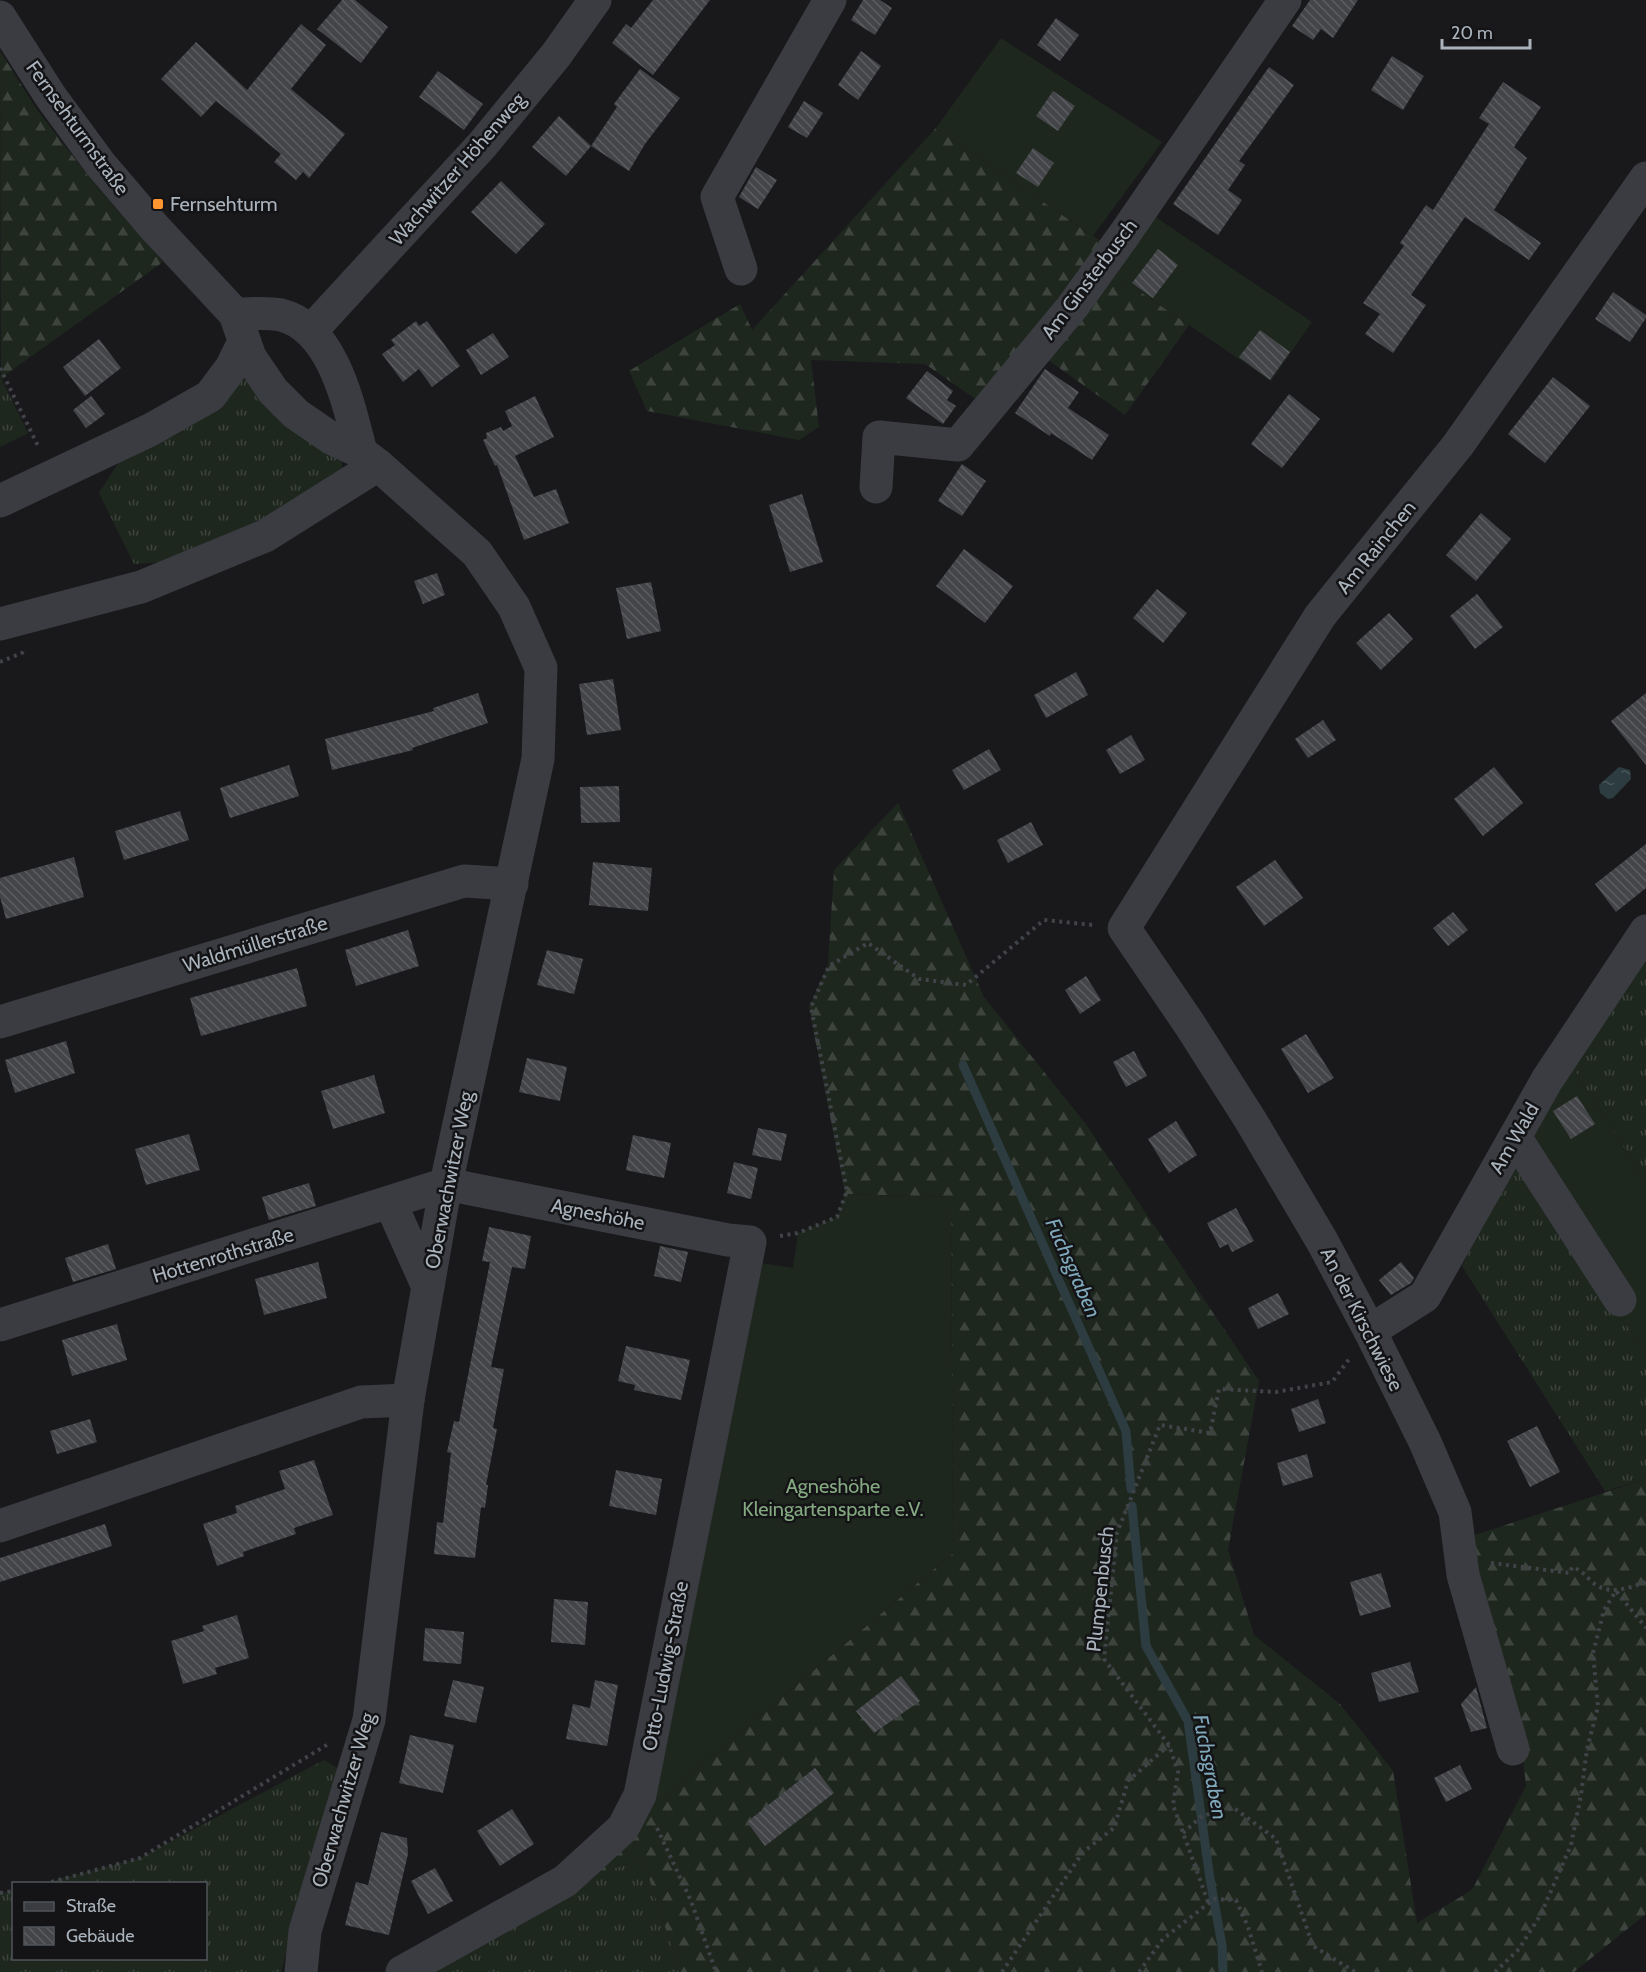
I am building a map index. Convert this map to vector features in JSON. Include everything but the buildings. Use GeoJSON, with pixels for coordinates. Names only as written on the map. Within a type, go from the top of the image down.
{"type":"FeatureCollection","features":[{"type":"Feature","properties":{"kind":"street","name":"Wachwitzer Höhenweg"},"geometry":{"type":"LineString","coordinates":[[311,331],[483,144],[556,55],[595,0]]}},
{"type":"Feature","properties":{"kind":"street"},"geometry":{"type":"LineString","coordinates":[[741,269],[717,197],[830,0]]}},
{"type":"Feature","properties":{"kind":"street","name":"Am Ginsterbusch"},"geometry":{"type":"LineString","coordinates":[[876,487],[879,437],[958,445],[1073,306],[1285,0]]}},
{"type":"Feature","properties":{"kind":"street","name":"Fernsehturmstraße"},"geometry":{"type":"LineString","coordinates":[[0,16],[51,97],[101,165],[239,328]]}},
{"type":"Feature","properties":{"kind":"street","name":"Am Rainchen"},"geometry":{"type":"LineString","coordinates":[[1124,928],[1320,616],[1458,445],[1646,178]]}},
{"type":"Feature","properties":{"kind":"street"},"geometry":{"type":"LineString","coordinates":[[0,501],[150,430],[210,396],[231,368],[239,328],[282,315],[311,331],[336,367],[370,459],[265,536],[141,587],[0,624]]}},
{"type":"Feature","properties":{"kind":"street","name":"Oberwachwitzer Weg"},"geometry":{"type":"LineString","coordinates":[[239,328],[250,357],[273,391],[296,414],[331,438],[370,459],[477,554],[514,607],[541,668],[538,759],[446,1184],[408,1400],[369,1720],[305,1931],[301,1972]]}},
{"type":"Feature","properties":{"kind":"street","name":"Waldmüllerstraße"},"geometry":{"type":"LineString","coordinates":[[0,1022],[464,881],[512,884]]}},
{"type":"Feature","properties":{"kind":"street","name":"An der Kirschwiese"},"geometry":{"type":"LineString","coordinates":[[1124,928],[1190,1025],[1251,1121],[1322,1242],[1370,1331],[1425,1442],[1455,1512],[1463,1575],[1513,1749]]}},
{"type":"Feature","properties":{"kind":"street","name":"Am Wald"},"geometry":{"type":"LineString","coordinates":[[1370,1331],[1425,1296],[1547,1080],[1646,931]]}},
{"type":"Feature","properties":{"kind":"street"},"geometry":{"type":"LineString","coordinates":[[1515,1137],[1620,1300]]}},
{"type":"Feature","properties":{"kind":"street","name":"Hottenrothstraße"},"geometry":{"type":"LineString","coordinates":[[0,1325],[446,1184]]}},
{"type":"Feature","properties":{"kind":"street","name":"Agneshöhe"},"geometry":{"type":"LineString","coordinates":[[446,1184],[728,1240],[750,1242]]}},
{"type":"Feature","properties":{"kind":"street"},"geometry":{"type":"LineString","coordinates":[[390,1202],[428,1287]]}},
{"type":"Feature","properties":{"kind":"street","name":"Otto-Ludwig-Straße"},"geometry":{"type":"LineString","coordinates":[[402,1972],[564,1881],[590,1860],[623,1827],[640,1795],[750,1242]]}},
{"type":"Feature","properties":{"kind":"street"},"geometry":{"type":"LineString","coordinates":[[0,1526],[361,1402],[408,1400]]}},
{"type":"Feature","properties":{"kind":"path"},"geometry":{"type":"LineString","coordinates":[[0,368],[30,425],[52,477]]}},
{"type":"Feature","properties":{"kind":"path"},"geometry":{"type":"LineString","coordinates":[[750,1242],[798,1233],[837,1217],[847,1191],[811,1007],[829,966],[868,943],[919,979],[966,985],[1044,920],[1124,928]]}},
{"type":"Feature","properties":{"kind":"path","name":"Plumpenbusch"},"geometry":{"type":"LineString","coordinates":[[1208,1902],[1173,1805],[1178,1772],[1168,1745],[1104,1659],[1117,1533],[1160,1425],[1210,1433],[1219,1389],[1276,1392],[1332,1382],[1370,1331]]}},
{"type":"Feature","properties":{"kind":"path"},"geometry":{"type":"LineString","coordinates":[[1483,1562],[1569,1573],[1572,1567],[1583,1571],[1600,1588],[1616,1591],[1646,1582]]}},
{"type":"Feature","properties":{"kind":"path"},"geometry":{"type":"LineString","coordinates":[[1616,1591],[1646,1628]]}},
{"type":"Feature","properties":{"kind":"path"},"geometry":{"type":"LineString","coordinates":[[1495,1972],[1519,1949],[1541,1914],[1571,1845],[1587,1749],[1598,1707],[1593,1653],[1604,1610],[1616,1591]]}},
{"type":"Feature","properties":{"kind":"path"},"geometry":{"type":"LineString","coordinates":[[51,1882],[140,1858],[369,1720]]}},
{"type":"Feature","properties":{"kind":"path"},"geometry":{"type":"LineString","coordinates":[[1002,1972],[1083,1852],[1114,1828],[1128,1781],[1168,1745]]}},
{"type":"Feature","properties":{"kind":"path"},"geometry":{"type":"LineString","coordinates":[[640,1795],[663,1838],[691,1901],[716,1972]]}},
{"type":"Feature","properties":{"kind":"path"},"geometry":{"type":"LineString","coordinates":[[1183,1833],[1202,1816],[1234,1808],[1276,1839],[1313,1946],[1355,1972]]}},
{"type":"Feature","properties":{"kind":"path"},"geometry":{"type":"LineString","coordinates":[[1139,1972],[1163,1939],[1214,1899],[1236,1900],[1248,1927],[1262,1972]]}},
{"type":"Feature","properties":{"kind":"green space"},"geometry":{"type":"Polygon","coordinates":[[[1001,38],[1162,142],[1093,236],[936,128],[1001,38]]]}},
{"type":"Feature","properties":{"kind":"green space"},"geometry":{"type":"Polygon","coordinates":[[[0,51],[37,110],[97,187],[163,262],[1,378],[0,51]]]}},
{"type":"Feature","properties":{"kind":"green space"},"geometry":{"type":"Polygon","coordinates":[[[936,128],[1106,245],[980,402],[925,364],[811,360],[819,427],[799,440],[647,411],[629,371],[740,304],[752,330],[936,128]]]}},
{"type":"Feature","properties":{"kind":"green space"},"geometry":{"type":"Polygon","coordinates":[[[1151,214],[1312,322],[1271,381],[1110,271],[1151,214]]]}},
{"type":"Feature","properties":{"kind":"green space"},"geometry":{"type":"Polygon","coordinates":[[[1110,271],[1189,325],[1125,415],[1044,357],[1110,271]]]}},
{"type":"Feature","properties":{"kind":"green space"},"geometry":{"type":"Polygon","coordinates":[[[0,376],[28,433],[0,447],[0,376]]]}},
{"type":"Feature","properties":{"kind":"green space"},"geometry":{"type":"Polygon","coordinates":[[[251,379],[342,458],[342,472],[312,494],[178,561],[134,564],[99,493],[122,457],[242,380],[251,379]]]}},
{"type":"Feature","properties":{"kind":"green space"},"geometry":{"type":"Polygon","coordinates":[[[898,803],[984,997],[1085,1123],[1259,1381],[1228,1550],[1254,1635],[1340,1704],[1393,1771],[1417,1923],[1472,1890],[1526,1786],[1522,1749],[1475,1567],[1475,1535],[1646,1479],[1646,1914],[1574,1972],[680,1972],[643,1860],[586,1876],[653,1794],[659,1801],[953,1553],[951,1197],[845,1194],[809,1007],[828,965],[834,870],[898,803]]]}},
{"type":"Feature","properties":{"kind":"green space"},"geometry":{"type":"Polygon","coordinates":[[[1646,952],[1646,1183],[1572,1066],[1646,952]]]}},
{"type":"Feature","properties":{"kind":"green space"},"geometry":{"type":"Polygon","coordinates":[[[1572,1066],[1646,1183],[1646,1354],[1516,1160],[1572,1066]]]}},
{"type":"Feature","properties":{"kind":"green space"},"geometry":{"type":"Polygon","coordinates":[[[1516,1160],[1646,1354],[1646,1479],[1605,1491],[1462,1266],[1516,1160]]]}},
{"type":"Feature","properties":{"kind":"green space","name":"Agneshöhe Kleingartensparte e.V."},"geometry":{"type":"Polygon","coordinates":[[[845,1194],[951,1197],[953,1553],[659,1801],[653,1794],[760,1263],[793,1268],[798,1233],[837,1217],[845,1194]]]}},
{"type":"Feature","properties":{"kind":"green space"},"geometry":{"type":"Polygon","coordinates":[[[324,1760],[339,1769],[281,1972],[0,1972],[0,1893],[12,1891],[12,1960],[207,1960],[207,1882],[48,1882],[140,1858],[324,1760]]]}},
{"type":"Feature","properties":{"kind":"green space"},"geometry":{"type":"Polygon","coordinates":[[[643,1860],[680,1972],[415,1972],[586,1876],[643,1860]]]}},
{"type":"Feature","properties":{"kind":"water"},"geometry":{"type":"Polygon","coordinates":[[[1619,767],[1630,770],[1631,779],[1613,798],[1608,799],[1600,793],[1599,785],[1619,767]]]}},
{"type":"Feature","properties":{"kind":"waterway","name":"Fuchsgraben"},"geometry":{"type":"LineString","coordinates":[[963,1065],[1126,1431],[1131,1489]]}},
{"type":"Feature","properties":{"kind":"waterway","name":"Fuchsgraben"},"geometry":{"type":"LineString","coordinates":[[1132,1506],[1146,1646],[1188,1721],[1210,1879],[1222,1945],[1223,1972]]}},
{"type":"Feature","properties":{"kind":"place","name":"Fernsehturm"},"geometry":{"type":"Point","coordinates":[158,204]}}]}
